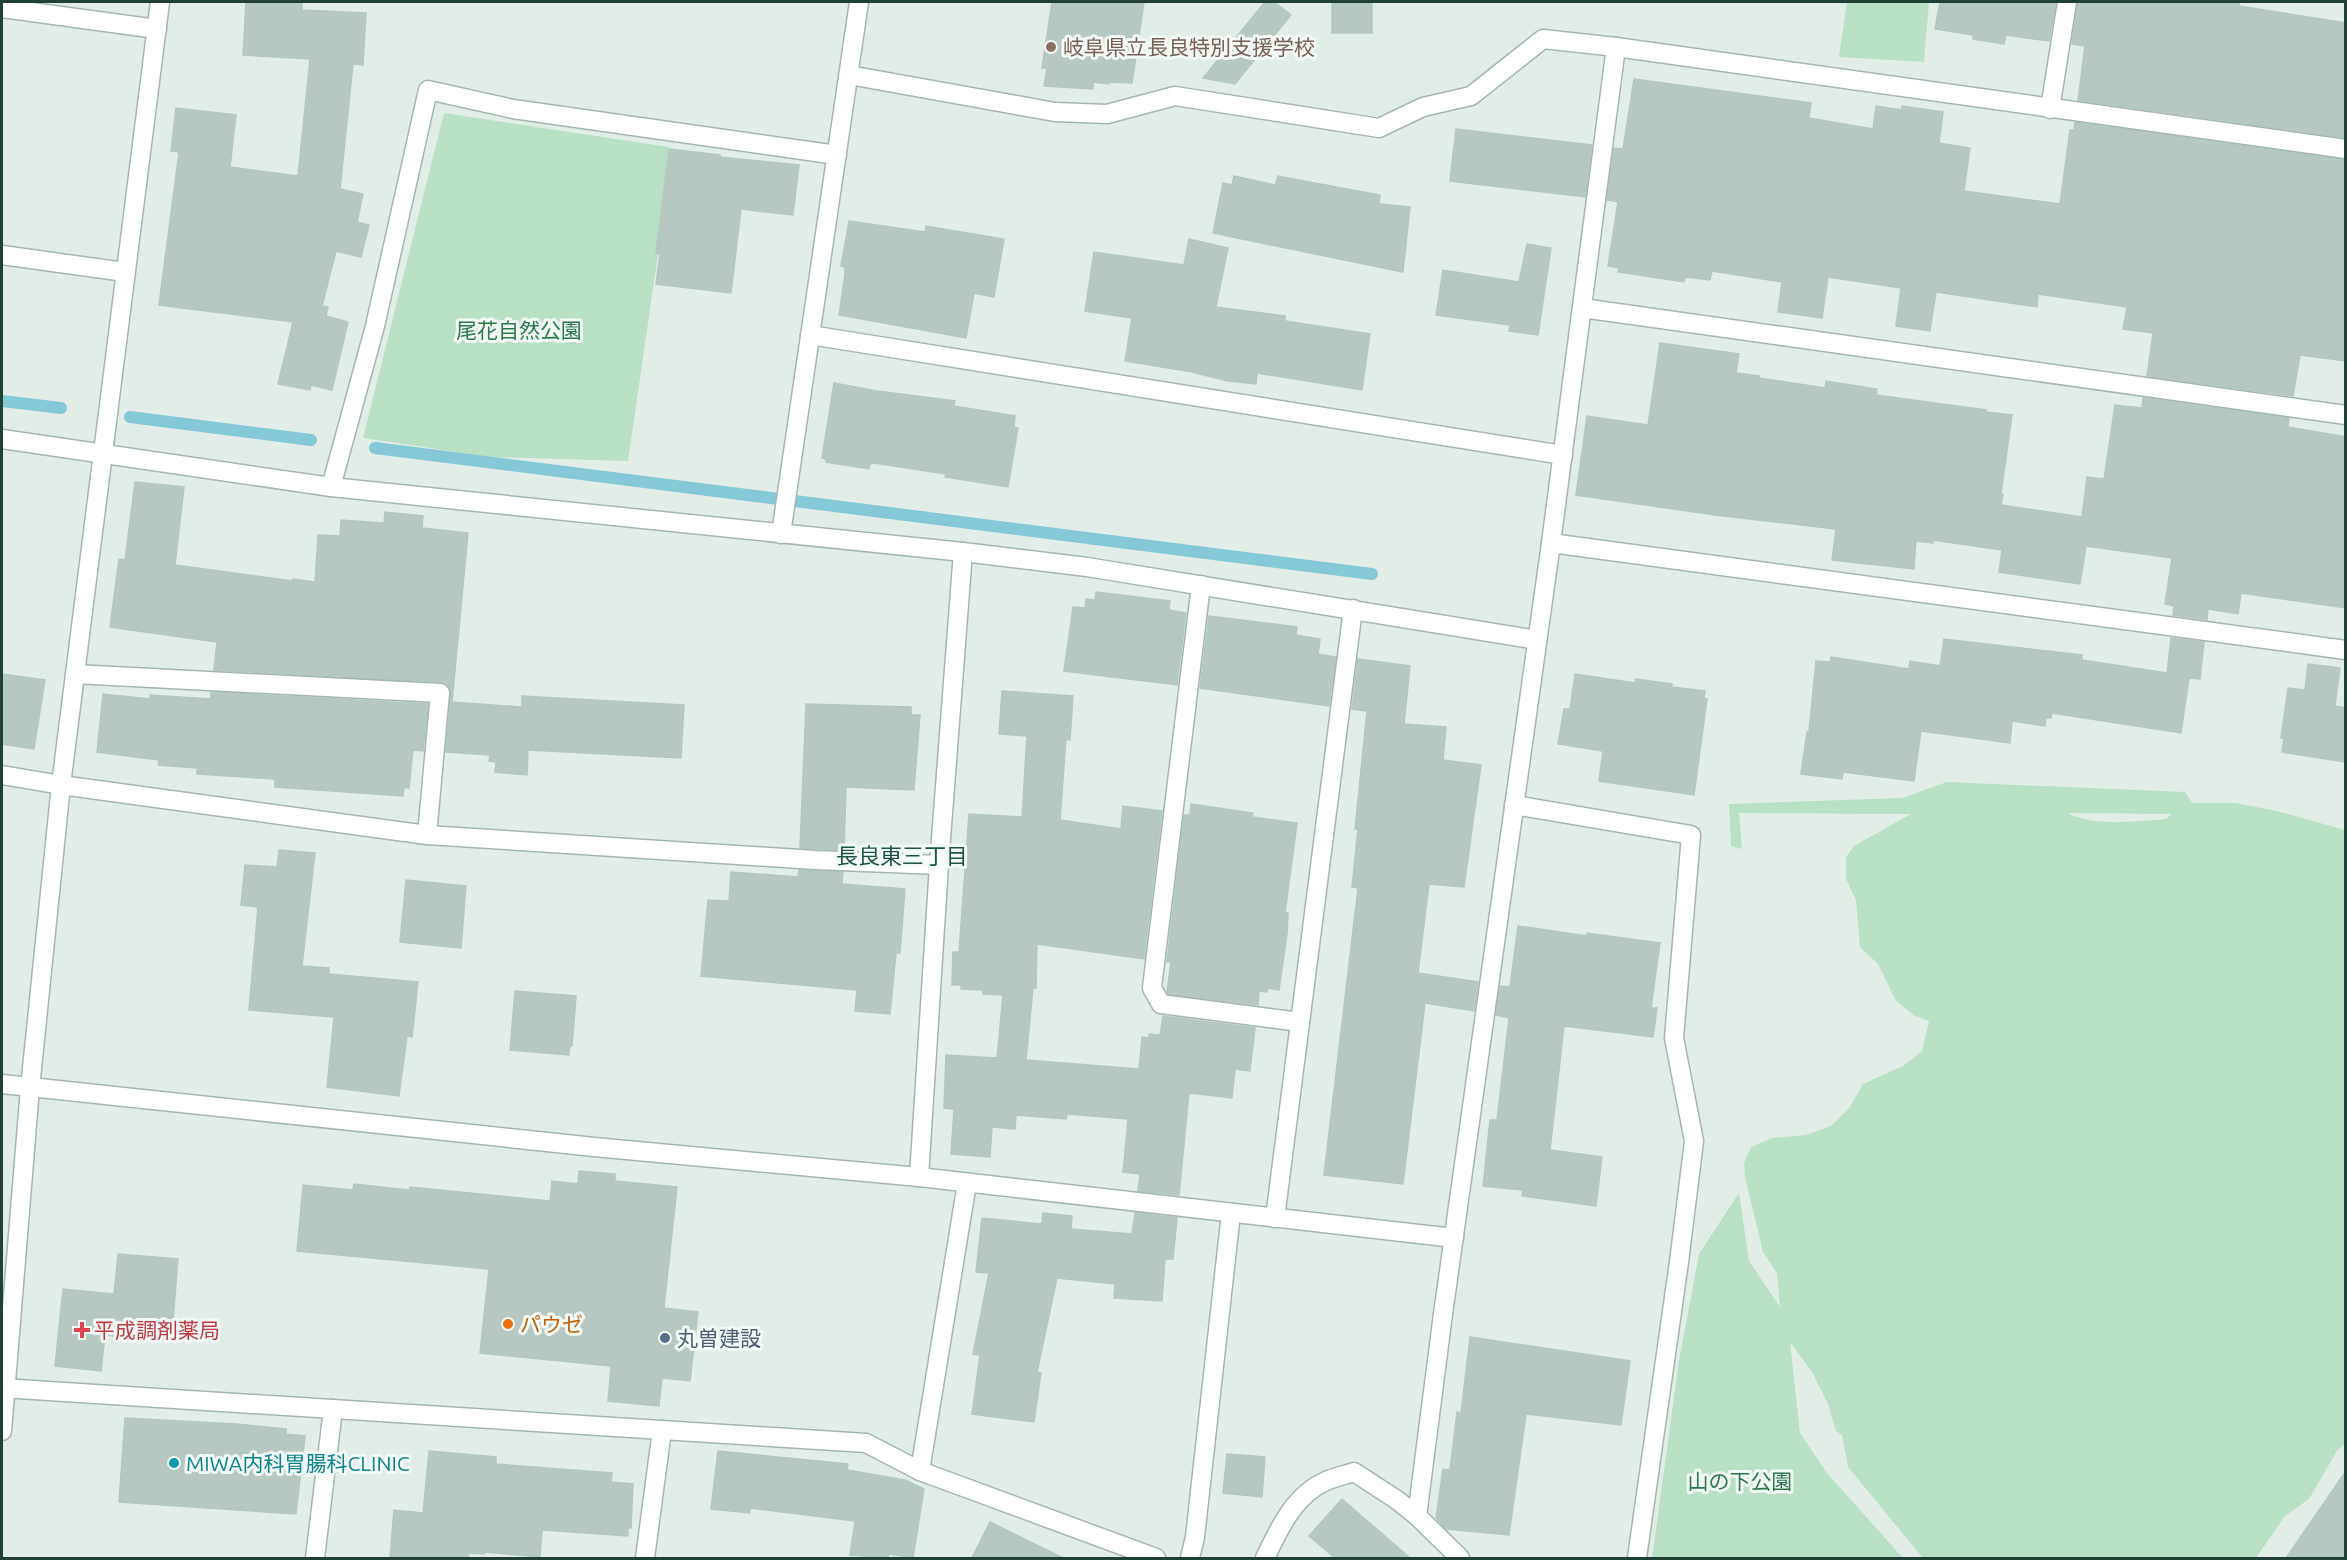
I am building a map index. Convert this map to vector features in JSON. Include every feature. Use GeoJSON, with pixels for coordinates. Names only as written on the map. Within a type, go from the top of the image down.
{"type":"FeatureCollection","features":[{"type":"Feature","properties":{"kind":"street"},"geometry":{"type":"LineString","coordinates":[[2,1431],[30,1088],[61,785],[101,453],[160,2]]}},
{"type":"Feature","properties":{"kind":"street"},"geometry":{"type":"LineString","coordinates":[[781,534],[859,2]]}},
{"type":"Feature","properties":{"kind":"street"},"geometry":{"type":"LineString","coordinates":[[2050,109],[2067,2]]}},
{"type":"Feature","properties":{"kind":"street"},"geometry":{"type":"LineString","coordinates":[[2,8],[157,29]]}},
{"type":"Feature","properties":{"kind":"street"},"geometry":{"type":"LineString","coordinates":[[849,75],[1055,112],[1107,114],[1175,96],[1379,128],[1423,107],[1472,96],[1542,39],[1616,47],[2346,149]]}},
{"type":"Feature","properties":{"kind":"street"},"geometry":{"type":"LineString","coordinates":[[1417,1516],[1563,455],[1616,47]]}},
{"type":"Feature","properties":{"kind":"street"},"geometry":{"type":"LineString","coordinates":[[331,487],[375,326],[428,90],[513,109],[837,155]]}},
{"type":"Feature","properties":{"kind":"street"},"geometry":{"type":"LineString","coordinates":[[2,255],[125,272]]}},
{"type":"Feature","properties":{"kind":"street"},"geometry":{"type":"LineString","coordinates":[[1582,308],[2346,415]]}},
{"type":"Feature","properties":{"kind":"street"},"geometry":{"type":"LineString","coordinates":[[810,335],[1563,455]]}},
{"type":"Feature","properties":{"kind":"street"},"geometry":{"type":"LineString","coordinates":[[2,439],[331,487],[963,552],[1087,567],[1537,640]]}},
{"type":"Feature","properties":{"kind":"street"},"geometry":{"type":"LineString","coordinates":[[1551,543],[2346,650]]}},
{"type":"Feature","properties":{"kind":"street"},"geometry":{"type":"LineString","coordinates":[[919,1177],[939,865],[963,552]]}},
{"type":"Feature","properties":{"kind":"street"},"geometry":{"type":"LineString","coordinates":[[1201,585],[1152,988],[1161,1004],[1300,1022]]}},
{"type":"Feature","properties":{"kind":"street"},"geometry":{"type":"LineString","coordinates":[[1275,1218],[1353,609]]}},
{"type":"Feature","properties":{"kind":"street"},"geometry":{"type":"LineString","coordinates":[[75,674],[440,693],[427,835]]}},
{"type":"Feature","properties":{"kind":"street"},"geometry":{"type":"LineString","coordinates":[[2,775],[427,835],[815,860],[939,865]]}},
{"type":"Feature","properties":{"kind":"street"},"geometry":{"type":"LineString","coordinates":[[1514,805],[1691,835],[1674,1038],[1694,1141],[1679,1262],[1636,1558]]}},
{"type":"Feature","properties":{"kind":"street"},"geometry":{"type":"LineString","coordinates":[[2,1084],[606,1148],[919,1177],[1454,1238]]}},
{"type":"Feature","properties":{"kind":"street"},"geometry":{"type":"LineString","coordinates":[[920,1471],[967,1183]]}},
{"type":"Feature","properties":{"kind":"street"},"geometry":{"type":"LineString","coordinates":[[1191,1558],[1231,1213]]}},
{"type":"Feature","properties":{"kind":"street"},"geometry":{"type":"LineString","coordinates":[[4,1388],[866,1443],[920,1471],[1156,1558]]}},
{"type":"Feature","properties":{"kind":"street"},"geometry":{"type":"LineString","coordinates":[[315,1558],[333,1409]]}},
{"type":"Feature","properties":{"kind":"street"},"geometry":{"type":"LineString","coordinates":[[645,1558],[662,1430]]}},
{"type":"Feature","properties":{"kind":"street"},"geometry":{"type":"LineString","coordinates":[[1265,1558],[1284,1519],[1299,1501],[1325,1482],[1354,1473],[1397,1500],[1417,1516],[1460,1558]]}},
{"type":"Feature","properties":{"kind":"green space"},"geometry":{"type":"Polygon","coordinates":[[[1847,2],[1929,2],[1924,62],[1839,57],[1847,2]]]}},
{"type":"Feature","properties":{"kind":"green space","name":"尾花自然公園"},"geometry":{"type":"Polygon","coordinates":[[[444,113],[669,147],[665,206],[628,461],[491,457],[363,438],[444,113]]]}},
{"type":"Feature","properties":{"kind":"green space","name":"山の下公園"},"geometry":{"type":"Polygon","coordinates":[[[1947,782],[2185,792],[2192,803],[2236,803],[2281,812],[2345,830],[2345,1444],[2338,1449],[2309,1499],[2285,1516],[2256,1558],[1923,1558],[1848,1467],[1842,1435],[1836,1431],[1828,1404],[1812,1372],[1790,1342],[1800,1433],[1827,1473],[1903,1558],[1652,1558],[1679,1361],[1699,1254],[1739,1193],[1749,1261],[1780,1307],[1777,1273],[1763,1252],[1745,1177],[1744,1163],[1751,1147],[1772,1138],[1806,1135],[1831,1126],[1850,1107],[1863,1084],[1903,1066],[1922,1051],[1929,1021],[1915,1016],[1896,1001],[1878,964],[1860,947],[1856,900],[1846,879],[1846,857],[1854,846],[1911,814],[1739,813],[1742,849],[1731,846],[1729,804],[1902,798],[1947,782]],[[2070,813],[2081,818],[2105,822],[2166,819],[2172,814],[2070,813]]]}},
{"type":"Feature","properties":{"kind":"building"},"geometry":{"type":"Polygon","coordinates":[[[246,2],[302,3],[302,10],[366,13],[363,65],[353,64],[340,189],[363,194],[357,222],[369,225],[361,257],[336,251],[322,306],[328,307],[326,316],[348,322],[332,390],[311,385],[310,390],[278,384],[293,322],[159,305],[179,152],[171,151],[176,108],[236,115],[230,167],[298,176],[310,59],[243,55],[246,2]]]}},
{"type":"Feature","properties":{"kind":"building"},"geometry":{"type":"Polygon","coordinates":[[[1052,2],[1144,2],[1132,83],[1093,82],[1093,89],[1044,86],[1047,68],[1042,68],[1052,2]]]}},
{"type":"Feature","properties":{"kind":"building"},"geometry":{"type":"Polygon","coordinates":[[[1265,2],[1274,2],[1291,15],[1235,84],[1203,78],[1265,2]]]}},
{"type":"Feature","properties":{"kind":"building"},"geometry":{"type":"Polygon","coordinates":[[[1332,2],[1372,2],[1372,33],[1332,33],[1332,2]]]}},
{"type":"Feature","properties":{"kind":"building"},"geometry":{"type":"Polygon","coordinates":[[[1940,2],[2056,2],[2049,41],[2006,35],[2004,44],[1973,39],[1973,35],[1935,29],[1940,2]]]}},
{"type":"Feature","properties":{"kind":"building"},"geometry":{"type":"Polygon","coordinates":[[[2078,2],[2239,2],[2239,6],[2346,23],[2346,138],[2078,100],[2085,46],[2072,44],[2078,2]]]}},
{"type":"Feature","properties":{"kind":"building"},"geometry":{"type":"Polygon","coordinates":[[[1634,79],[1811,103],[1809,118],[1873,129],[1876,106],[1902,110],[1902,106],[1943,112],[1939,143],[1970,148],[1964,191],[2060,204],[2070,130],[2074,130],[2075,122],[2346,160],[2346,361],[2300,355],[2293,396],[2147,376],[2153,333],[2123,329],[2127,307],[2038,294],[2037,307],[1936,292],[1930,331],[1896,326],[1901,288],[1828,277],[1822,318],[1778,312],[1782,282],[1712,271],[1710,280],[1685,277],[1684,282],[1618,272],[1619,268],[1608,266],[1618,202],[1607,200],[1614,148],[1623,149],[1634,79]]]}},
{"type":"Feature","properties":{"kind":"building"},"geometry":{"type":"Polygon","coordinates":[[[1456,129],[1592,145],[1585,197],[1450,181],[1456,129]]]}},
{"type":"Feature","properties":{"kind":"building"},"geometry":{"type":"Polygon","coordinates":[[[669,149],[799,165],[793,215],[741,209],[731,293],[656,284],[660,254],[656,253],[669,149]]]}},
{"type":"Feature","properties":{"kind":"building"},"geometry":{"type":"Polygon","coordinates":[[[1234,176],[1275,185],[1278,176],[1380,195],[1379,204],[1410,207],[1403,272],[1213,233],[1223,183],[1232,185],[1234,176]]]}},
{"type":"Feature","properties":{"kind":"building"},"geometry":{"type":"Polygon","coordinates":[[[849,221],[925,232],[926,226],[1004,239],[994,297],[974,293],[966,338],[839,315],[845,274],[845,267],[841,266],[849,221]]]}},
{"type":"Feature","properties":{"kind":"building"},"geometry":{"type":"Polygon","coordinates":[[[1189,239],[1228,248],[1216,307],[1285,316],[1285,321],[1370,334],[1362,390],[1257,373],[1256,384],[1228,381],[1192,372],[1125,361],[1132,318],[1085,311],[1094,252],[1184,265],[1189,239]]]}},
{"type":"Feature","properties":{"kind":"building"},"geometry":{"type":"Polygon","coordinates":[[[1527,244],[1551,248],[1538,335],[1509,331],[1510,325],[1436,315],[1443,270],[1519,282],[1527,244]]]}},
{"type":"Feature","properties":{"kind":"building"},"geometry":{"type":"Polygon","coordinates":[[[1660,343],[1739,354],[1736,373],[1759,376],[1759,378],[1825,388],[1826,381],[1877,389],[1876,395],[2012,415],[2001,505],[2082,517],[2087,477],[2104,479],[2115,405],[2142,408],[2143,398],[2289,418],[2288,427],[2346,437],[2346,608],[2241,593],[2238,614],[2208,609],[2207,620],[2173,615],[2174,606],[2165,604],[2172,558],[2086,546],[2080,584],[1999,572],[2002,550],[1933,540],[1933,543],[1916,541],[1914,569],[1832,560],[1836,529],[1715,515],[1576,495],[1587,416],[1648,425],[1660,343]]]}},
{"type":"Feature","properties":{"kind":"building"},"geometry":{"type":"Polygon","coordinates":[[[834,383],[955,401],[954,406],[1015,416],[1014,427],[1018,428],[1008,487],[945,477],[946,474],[874,463],[870,464],[869,469],[826,462],[826,459],[822,458],[834,383]]]}},
{"type":"Feature","properties":{"kind":"building"},"geometry":{"type":"Polygon","coordinates":[[[135,482],[184,487],[175,565],[315,582],[318,535],[340,536],[341,520],[384,523],[385,512],[423,516],[422,528],[468,533],[452,702],[522,707],[522,696],[684,705],[681,758],[528,750],[527,775],[495,772],[496,762],[489,761],[490,755],[446,752],[451,694],[446,683],[214,670],[217,642],[110,627],[119,559],[125,560],[135,482]]]}},
{"type":"Feature","properties":{"kind":"building"},"geometry":{"type":"Polygon","coordinates":[[[1096,592],[1170,601],[1169,610],[1186,613],[1177,685],[1064,671],[1073,607],[1085,608],[1086,599],[1095,600],[1096,592]]]}},
{"type":"Feature","properties":{"kind":"building"},"geometry":{"type":"Polygon","coordinates":[[[1209,616],[1297,627],[1296,635],[1320,639],[1318,654],[1336,657],[1329,706],[1200,688],[1209,616]]]}},
{"type":"Feature","properties":{"kind":"building"},"geometry":{"type":"Polygon","coordinates":[[[2171,638],[2204,642],[2200,679],[2189,678],[2181,733],[2052,713],[2051,718],[2046,718],[2045,726],[2012,721],[2010,743],[1921,731],[1914,781],[1843,772],[1842,779],[1801,774],[1807,732],[1809,732],[1816,661],[1830,662],[1831,657],[1909,669],[1910,661],[1940,666],[1944,639],[2082,655],[2082,660],[2167,673],[2171,638]]]}},
{"type":"Feature","properties":{"kind":"building"},"geometry":{"type":"Polygon","coordinates":[[[1358,659],[1410,666],[1404,724],[1446,727],[1443,760],[1481,765],[1464,887],[1429,884],[1418,973],[1478,982],[1474,1011],[1425,1003],[1403,1184],[1324,1175],[1358,888],[1352,887],[1358,829],[1355,829],[1367,711],[1352,709],[1358,659]]]}},
{"type":"Feature","properties":{"kind":"building"},"geometry":{"type":"Polygon","coordinates":[[[2308,664],[2340,668],[2335,706],[2346,708],[2346,762],[2282,752],[2284,738],[2281,738],[2288,688],[2305,690],[2308,664]]]}},
{"type":"Feature","properties":{"kind":"building"},"geometry":{"type":"Polygon","coordinates":[[[2,674],[45,680],[34,749],[2,744],[2,674]]]}},
{"type":"Feature","properties":{"kind":"building"},"geometry":{"type":"Polygon","coordinates":[[[1575,674],[1635,683],[1636,679],[1705,691],[1704,698],[1707,699],[1694,795],[1599,781],[1603,751],[1558,744],[1564,709],[1570,709],[1575,674]]]}},
{"type":"Feature","properties":{"kind":"building"},"geometry":{"type":"Polygon","coordinates":[[[1002,691],[1073,696],[1070,740],[1066,739],[1060,820],[1121,829],[1123,806],[1162,811],[1144,959],[1037,944],[1036,988],[1033,988],[1026,1060],[1139,1069],[1142,1037],[1149,1038],[1149,1034],[1160,1035],[1163,1016],[1255,1028],[1250,1071],[1235,1069],[1232,1098],[1189,1093],[1179,1195],[1138,1191],[1140,1174],[1123,1172],[1128,1119],[1067,1114],[1066,1119],[1016,1115],[1015,1129],[992,1127],[990,1157],[951,1154],[954,1109],[944,1108],[946,1055],[997,1058],[1003,995],[983,994],[983,990],[961,989],[961,985],[952,985],[953,952],[959,952],[969,814],[1022,817],[1027,736],[999,734],[1002,691]]]}},
{"type":"Feature","properties":{"kind":"building"},"geometry":{"type":"Polygon","coordinates":[[[211,692],[428,704],[423,751],[413,750],[409,788],[404,787],[403,796],[275,787],[275,779],[197,774],[197,768],[158,765],[159,760],[97,752],[103,694],[150,699],[150,695],[211,699],[211,692]]]}},
{"type":"Feature","properties":{"kind":"building"},"geometry":{"type":"Polygon","coordinates":[[[806,704],[911,707],[911,715],[920,715],[914,790],[846,787],[844,850],[800,848],[806,704]]]}},
{"type":"Feature","properties":{"kind":"building"},"geometry":{"type":"Polygon","coordinates":[[[1191,804],[1253,813],[1252,817],[1297,823],[1285,913],[1288,913],[1287,934],[1279,990],[1268,988],[1267,992],[1259,991],[1258,1005],[1168,994],[1167,991],[1171,962],[1167,962],[1184,815],[1190,815],[1191,804]]]}},
{"type":"Feature","properties":{"kind":"building"},"geometry":{"type":"Polygon","coordinates":[[[279,850],[315,853],[302,966],[329,968],[329,974],[418,982],[412,1037],[407,1036],[399,1096],[327,1087],[334,1017],[249,1010],[258,907],[241,905],[245,865],[277,867],[279,850]]]}},
{"type":"Feature","properties":{"kind":"building"},"geometry":{"type":"Polygon","coordinates":[[[799,870],[843,872],[842,884],[905,889],[900,953],[896,953],[890,1014],[855,1011],[857,990],[701,976],[708,900],[729,901],[731,872],[798,877],[799,870]]]}},
{"type":"Feature","properties":{"kind":"building"},"geometry":{"type":"Polygon","coordinates":[[[406,880],[466,886],[461,948],[400,942],[406,880]]]}},
{"type":"Feature","properties":{"kind":"building"},"geometry":{"type":"Polygon","coordinates":[[[1518,926],[1660,943],[1651,1008],[1657,1008],[1653,1037],[1564,1026],[1550,1150],[1602,1157],[1596,1206],[1522,1196],[1523,1190],[1483,1186],[1490,1120],[1497,1120],[1509,1018],[1496,1015],[1500,986],[1510,987],[1518,926]]]}},
{"type":"Feature","properties":{"kind":"building"},"geometry":{"type":"Polygon","coordinates":[[[515,991],[576,996],[572,1046],[570,1046],[569,1055],[510,1050],[515,991]]]}},
{"type":"Feature","properties":{"kind":"building"},"geometry":{"type":"Polygon","coordinates":[[[579,1171],[615,1174],[615,1181],[677,1187],[664,1308],[698,1312],[690,1381],[662,1378],[659,1406],[608,1401],[611,1366],[480,1353],[489,1269],[297,1251],[303,1185],[353,1190],[354,1184],[409,1190],[410,1187],[550,1201],[552,1181],[578,1184],[579,1171]]]}},
{"type":"Feature","properties":{"kind":"building"},"geometry":{"type":"Polygon","coordinates":[[[1043,1213],[1072,1216],[1071,1229],[1132,1234],[1135,1213],[1177,1218],[1173,1259],[1165,1259],[1162,1301],[1114,1298],[1115,1284],[1057,1278],[1037,1372],[1041,1373],[1034,1422],[972,1414],[980,1355],[973,1354],[989,1273],[976,1272],[982,1218],[1042,1224],[1043,1213]]]}},
{"type":"Feature","properties":{"kind":"building"},"geometry":{"type":"Polygon","coordinates":[[[118,1254],[178,1259],[172,1333],[153,1331],[152,1339],[105,1335],[101,1371],[55,1366],[63,1289],[114,1294],[118,1254]]]}},
{"type":"Feature","properties":{"kind":"building"},"geometry":{"type":"Polygon","coordinates":[[[1470,1337],[1630,1361],[1621,1425],[1526,1414],[1509,1535],[1446,1529],[1436,1518],[1443,1469],[1450,1470],[1457,1412],[1461,1413],[1470,1337]]]}},
{"type":"Feature","properties":{"kind":"building"},"geometry":{"type":"Polygon","coordinates":[[[125,1418],[237,1424],[286,1429],[286,1434],[305,1436],[296,1514],[119,1502],[125,1418]]]}},
{"type":"Feature","properties":{"kind":"building"},"geometry":{"type":"Polygon","coordinates":[[[429,1451],[496,1457],[496,1464],[612,1473],[611,1482],[633,1484],[631,1528],[628,1528],[628,1536],[542,1530],[540,1557],[484,1552],[484,1554],[469,1553],[468,1558],[390,1558],[394,1510],[423,1513],[429,1451]]]}},
{"type":"Feature","properties":{"kind":"building"},"geometry":{"type":"Polygon","coordinates":[[[718,1451],[848,1464],[847,1470],[905,1480],[924,1489],[913,1558],[889,1554],[888,1558],[850,1555],[855,1521],[750,1508],[750,1513],[711,1509],[718,1451]]]}},
{"type":"Feature","properties":{"kind":"building"},"geometry":{"type":"Polygon","coordinates":[[[1227,1454],[1265,1457],[1262,1497],[1223,1493],[1227,1454]]]}},
{"type":"Feature","properties":{"kind":"building"},"geometry":{"type":"Polygon","coordinates":[[[2346,1471],[2346,1558],[2286,1558],[2346,1471]]]}},
{"type":"Feature","properties":{"kind":"building"},"geometry":{"type":"Polygon","coordinates":[[[1342,1499],[1410,1558],[1335,1558],[1309,1536],[1342,1499]]]}},
{"type":"Feature","properties":{"kind":"building"},"geometry":{"type":"Polygon","coordinates":[[[990,1522],[1063,1558],[972,1558],[990,1522]]]}},
{"type":"Feature","properties":{"kind":"waterway"},"geometry":{"type":"LineString","coordinates":[[2,401],[61,408]]}},
{"type":"Feature","properties":{"kind":"waterway"},"geometry":{"type":"LineString","coordinates":[[130,417],[311,440]]}},
{"type":"Feature","properties":{"kind":"waterway"},"geometry":{"type":"LineString","coordinates":[[375,448],[1372,574]]}},
{"type":"Feature","properties":{"kind":"place","name":"岐阜県立長良特別支援学校"},"geometry":{"type":"Point","coordinates":[1051,47]}},
{"type":"Feature","properties":{"kind":"place","name":"パウゼ"},"geometry":{"type":"Point","coordinates":[508,1324]}},
{"type":"Feature","properties":{"kind":"place","name":"平成調剤薬局"},"geometry":{"type":"Point","coordinates":[82,1330]}},
{"type":"Feature","properties":{"kind":"place","name":"丸曽建設"},"geometry":{"type":"Point","coordinates":[665,1338]}},
{"type":"Feature","properties":{"kind":"place","name":"MIWA内科胃腸科CLINIC"},"geometry":{"type":"Point","coordinates":[174,1463]}},
{"type":"Feature","properties":{"kind":"district","name":"長良東三丁目"},"geometry":{"type":"Point","coordinates":[902,855]}}]}
